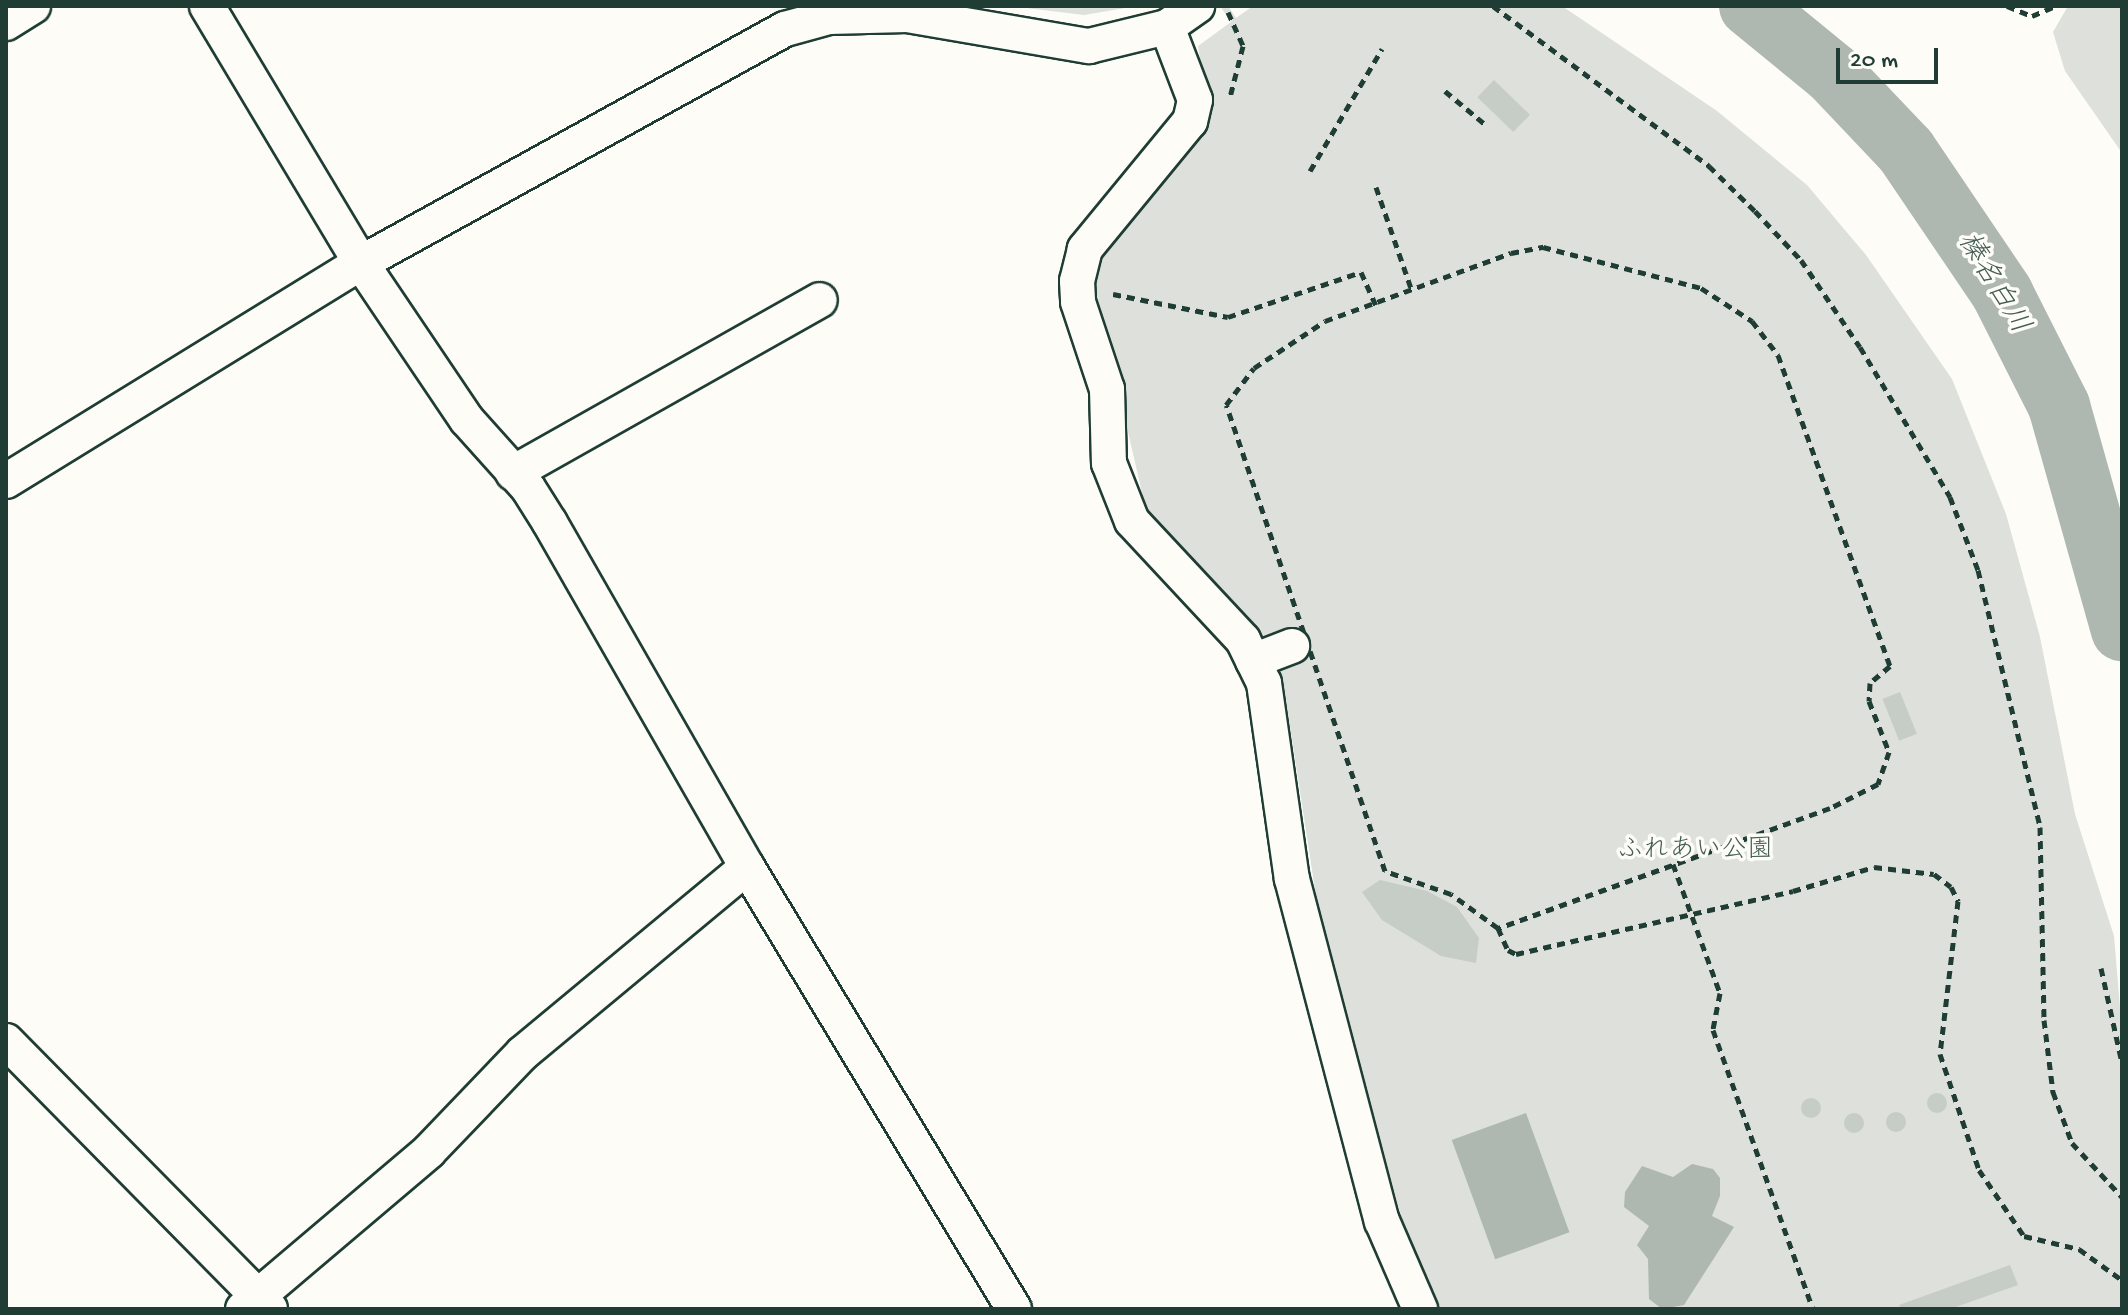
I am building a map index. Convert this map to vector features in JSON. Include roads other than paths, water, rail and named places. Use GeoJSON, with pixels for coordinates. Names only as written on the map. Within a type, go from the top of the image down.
{"type":"FeatureCollection","features":[{"type":"Feature","properties":{"kind":"street"},"geometry":{"type":"LineString","coordinates":[[6,23],[33,6]]}},
{"type":"Feature","properties":{"kind":"street"},"geometry":{"type":"LineString","coordinates":[[207,6],[361,263],[467,420],[513,473],[550,523],[747,867],[1014,1309]]}},
{"type":"Feature","properties":{"kind":"street"},"geometry":{"type":"LineString","coordinates":[[6,481],[361,263],[785,29],[829,17],[907,15],[1089,46],[1167,27],[1212,9]]}},
{"type":"Feature","properties":{"kind":"street"},"geometry":{"type":"LineString","coordinates":[[1167,27],[1195,100],[1189,139],[1085,249],[1078,302],[1107,389],[1109,463],[1132,521],[1243,640],[1264,683],[1296,894],[1382,1221],[1420,1309]]}},
{"type":"Feature","properties":{"kind":"street"},"geometry":{"type":"LineString","coordinates":[[513,473],[820,300]]}},
{"type":"Feature","properties":{"kind":"street"},"geometry":{"type":"LineString","coordinates":[[1253,661],[1292,646]]}},
{"type":"Feature","properties":{"kind":"street"},"geometry":{"type":"LineString","coordinates":[[6,1041],[257,1305],[429,1151],[523,1053],[747,867]]}},
{"type":"Feature","properties":{"kind":"waterway","name":"榛名白川"},"geometry":{"type":"LineString","coordinates":[[1750,6],[1833,74],[1906,151],[2002,293],[2059,406],[2122,630]]}},
{"type":"Feature","properties":{"kind":"park label","name":"ふれあい公園"},"geometry":{"type":"Point","coordinates":[1695,852]}}]}
